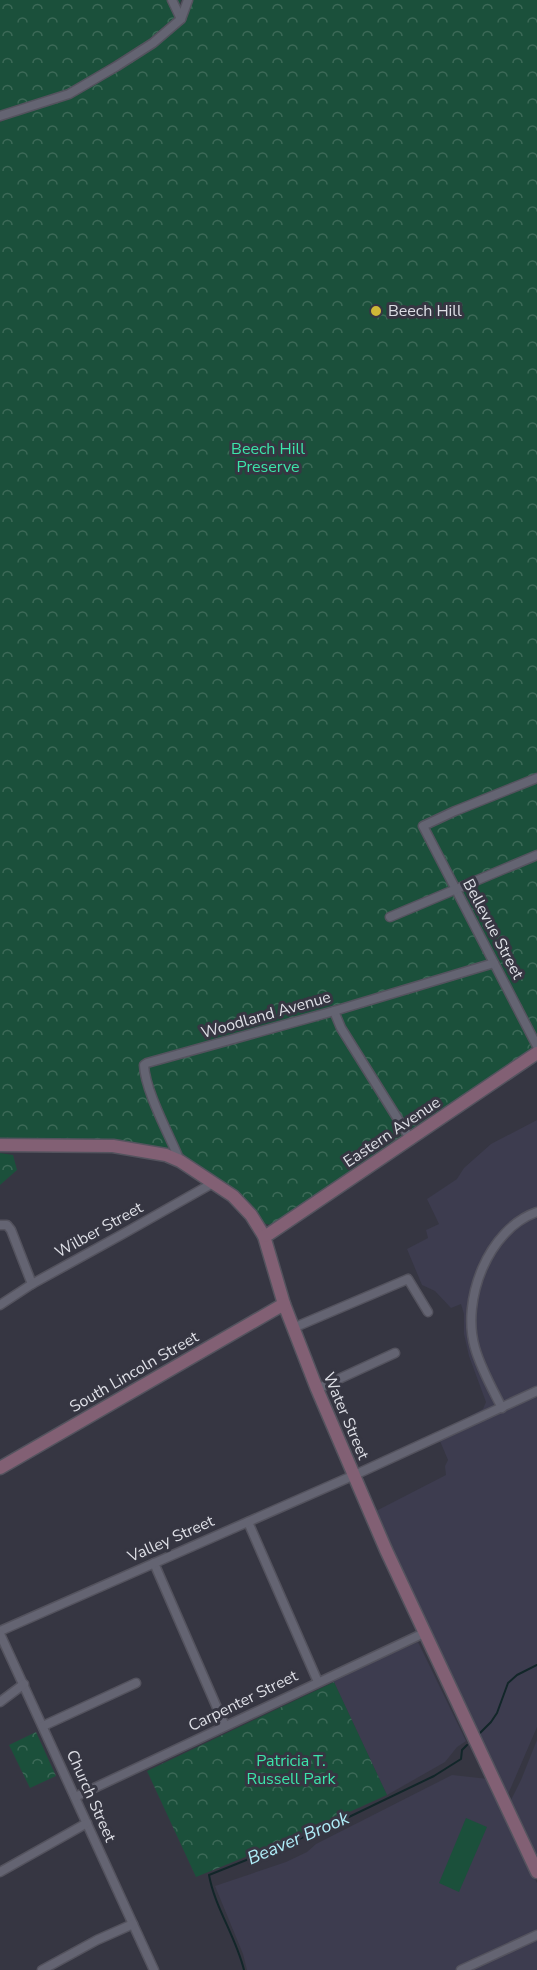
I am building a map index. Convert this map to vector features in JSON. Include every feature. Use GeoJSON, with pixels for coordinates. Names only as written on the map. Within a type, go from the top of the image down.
{"type":"FeatureCollection","features":[{"type":"Feature","properties":{"kind":"street"},"geometry":{"type":"LineString","coordinates":[[172,0],[182,19]]}},
{"type":"Feature","properties":{"kind":"street"},"geometry":{"type":"LineString","coordinates":[[0,116],[69,94],[153,43],[182,19],[188,0]]}},
{"type":"Feature","properties":{"kind":"street","name":"Bellevue Street"},"geometry":{"type":"LineString","coordinates":[[537,778],[423,826],[537,1046]]}},
{"type":"Feature","properties":{"kind":"street"},"geometry":{"type":"LineString","coordinates":[[390,917],[537,855]]}},
{"type":"Feature","properties":{"kind":"street","name":"Woodland Avenue"},"geometry":{"type":"LineString","coordinates":[[180,1161],[153,1096],[144,1065],[494,963]]}},
{"type":"Feature","properties":{"kind":"street"},"geometry":{"type":"LineString","coordinates":[[334,1011],[341,1028],[411,1140]]}},
{"type":"Feature","properties":{"kind":"street","name":"Eastern Avenue"},"geometry":{"type":"LineString","coordinates":[[264,1236],[411,1140],[537,1053]]}},
{"type":"Feature","properties":{"kind":"street","name":"Water Street"},"geometry":{"type":"LineString","coordinates":[[0,1144],[113,1146],[151,1151],[180,1161],[243,1204],[264,1236],[293,1328],[354,1475],[424,1633],[537,1872]]}},
{"type":"Feature","properties":{"kind":"street","name":"Wilber Street"},"geometry":{"type":"LineString","coordinates":[[0,1305],[32,1284],[122,1236],[213,1183]]}},
{"type":"Feature","properties":{"kind":"street"},"geometry":{"type":"LineString","coordinates":[[501,1408],[475,1348],[471,1328],[474,1297],[490,1251],[513,1225],[537,1212]]}},
{"type":"Feature","properties":{"kind":"street"},"geometry":{"type":"LineString","coordinates":[[0,1225],[7,1225],[11,1232],[32,1284]]}},
{"type":"Feature","properties":{"kind":"street"},"geometry":{"type":"LineString","coordinates":[[293,1328],[408,1279],[428,1312]]}},
{"type":"Feature","properties":{"kind":"street","name":"South Lincoln Street"},"geometry":{"type":"LineString","coordinates":[[0,1468],[284,1304]]}},
{"type":"Feature","properties":{"kind":"street"},"geometry":{"type":"LineString","coordinates":[[317,1389],[395,1353]]}},
{"type":"Feature","properties":{"kind":"street","name":"Valley Street"},"geometry":{"type":"LineString","coordinates":[[0,1633],[537,1391]]}},
{"type":"Feature","properties":{"kind":"street"},"geometry":{"type":"LineString","coordinates":[[248,1522],[318,1682]]}},
{"type":"Feature","properties":{"kind":"street"},"geometry":{"type":"LineString","coordinates":[[154,1563],[225,1726]]}},
{"type":"Feature","properties":{"kind":"street","name":"Church Street"},"geometry":{"type":"LineString","coordinates":[[0,1633],[154,1970]]}},
{"type":"Feature","properties":{"kind":"street","name":"Carpenter Street"},"geometry":{"type":"LineString","coordinates":[[75,1797],[424,1633]]}},
{"type":"Feature","properties":{"kind":"street"},"geometry":{"type":"LineString","coordinates":[[43,1726],[136,1683]]}},
{"type":"Feature","properties":{"kind":"street"},"geometry":{"type":"LineString","coordinates":[[0,1702],[24,1684]]}},
{"type":"Feature","properties":{"kind":"street"},"geometry":{"type":"LineString","coordinates":[[0,1872],[87,1823]]}},
{"type":"Feature","properties":{"kind":"street"},"geometry":{"type":"LineString","coordinates":[[42,1970],[88,1944],[133,1924]]}},
{"type":"Feature","properties":{"kind":"street"},"geometry":{"type":"LineString","coordinates":[[461,1970],[537,1935]]}},
{"type":"Feature","properties":{"kind":"shaded area"},"geometry":{"type":"Polygon","coordinates":[[[537,1120],[537,1727],[506,1799],[374,1512],[446,1475],[445,1466],[448,1460],[440,1441],[470,1427],[468,1417],[483,1409],[486,1402],[469,1356],[461,1304],[451,1308],[435,1291],[422,1285],[407,1249],[428,1238],[426,1230],[439,1224],[427,1199],[457,1179],[464,1168],[491,1144],[537,1120]]]}},
{"type":"Feature","properties":{"kind":"shaded area"},"geometry":{"type":"Polygon","coordinates":[[[418,1642],[466,1741],[457,1747],[445,1762],[387,1795],[333,1680],[418,1642]]]}},
{"type":"Feature","properties":{"kind":"shaded area"},"geometry":{"type":"Polygon","coordinates":[[[537,1740],[537,1855],[511,1800],[537,1740]]]}},
{"type":"Feature","properties":{"kind":"shaded area"},"geometry":{"type":"Polygon","coordinates":[[[452,1775],[488,1779],[537,1883],[537,1970],[247,1970],[243,1954],[215,1886],[286,1862],[307,1852],[316,1844],[452,1775]]]}},
{"type":"Feature","properties":{"kind":"green space"},"geometry":{"type":"Polygon","coordinates":[[[0,0],[181,0],[175,17],[147,41],[64,92],[0,113],[0,0]]]}},
{"type":"Feature","properties":{"kind":"green space","name":"Beech Hill Preserve"},"geometry":{"type":"Polygon","coordinates":[[[193,0],[537,0],[537,1048],[277,1223],[270,1225],[263,1223],[251,1204],[238,1192],[188,1160],[160,1149],[0,1140],[0,122],[46,103],[150,49],[183,21],[193,0]]]}},
{"type":"Feature","properties":{"kind":"green space"},"geometry":{"type":"Polygon","coordinates":[[[0,1153],[13,1155],[17,1170],[0,1185],[0,1153]]]}},
{"type":"Feature","properties":{"kind":"green space","name":"Patricia T. Russell Park"},"geometry":{"type":"Polygon","coordinates":[[[334,1682],[387,1795],[283,1842],[196,1877],[147,1771],[334,1682]]]}},
{"type":"Feature","properties":{"kind":"green space"},"geometry":{"type":"Polygon","coordinates":[[[36,1732],[56,1776],[30,1788],[9,1745],[36,1732]]]}},
{"type":"Feature","properties":{"kind":"green space"},"geometry":{"type":"Polygon","coordinates":[[[466,1818],[487,1827],[459,1892],[439,1883],[466,1818]]]}},
{"type":"Feature","properties":{"kind":"waterway","name":"Beaver Brook"},"geometry":{"type":"LineString","coordinates":[[480,1733],[497,1713],[508,1683],[517,1675],[537,1665]]}},
{"type":"Feature","properties":{"kind":"waterway","name":"Beaver Brook"},"geometry":{"type":"LineString","coordinates":[[244,1970],[209,1875],[324,1829],[434,1776],[461,1759],[462,1750],[467,1745]]}},
{"type":"Feature","properties":{"kind":"place","name":"Beech Hill"},"geometry":{"type":"Point","coordinates":[376,311]}}]}
